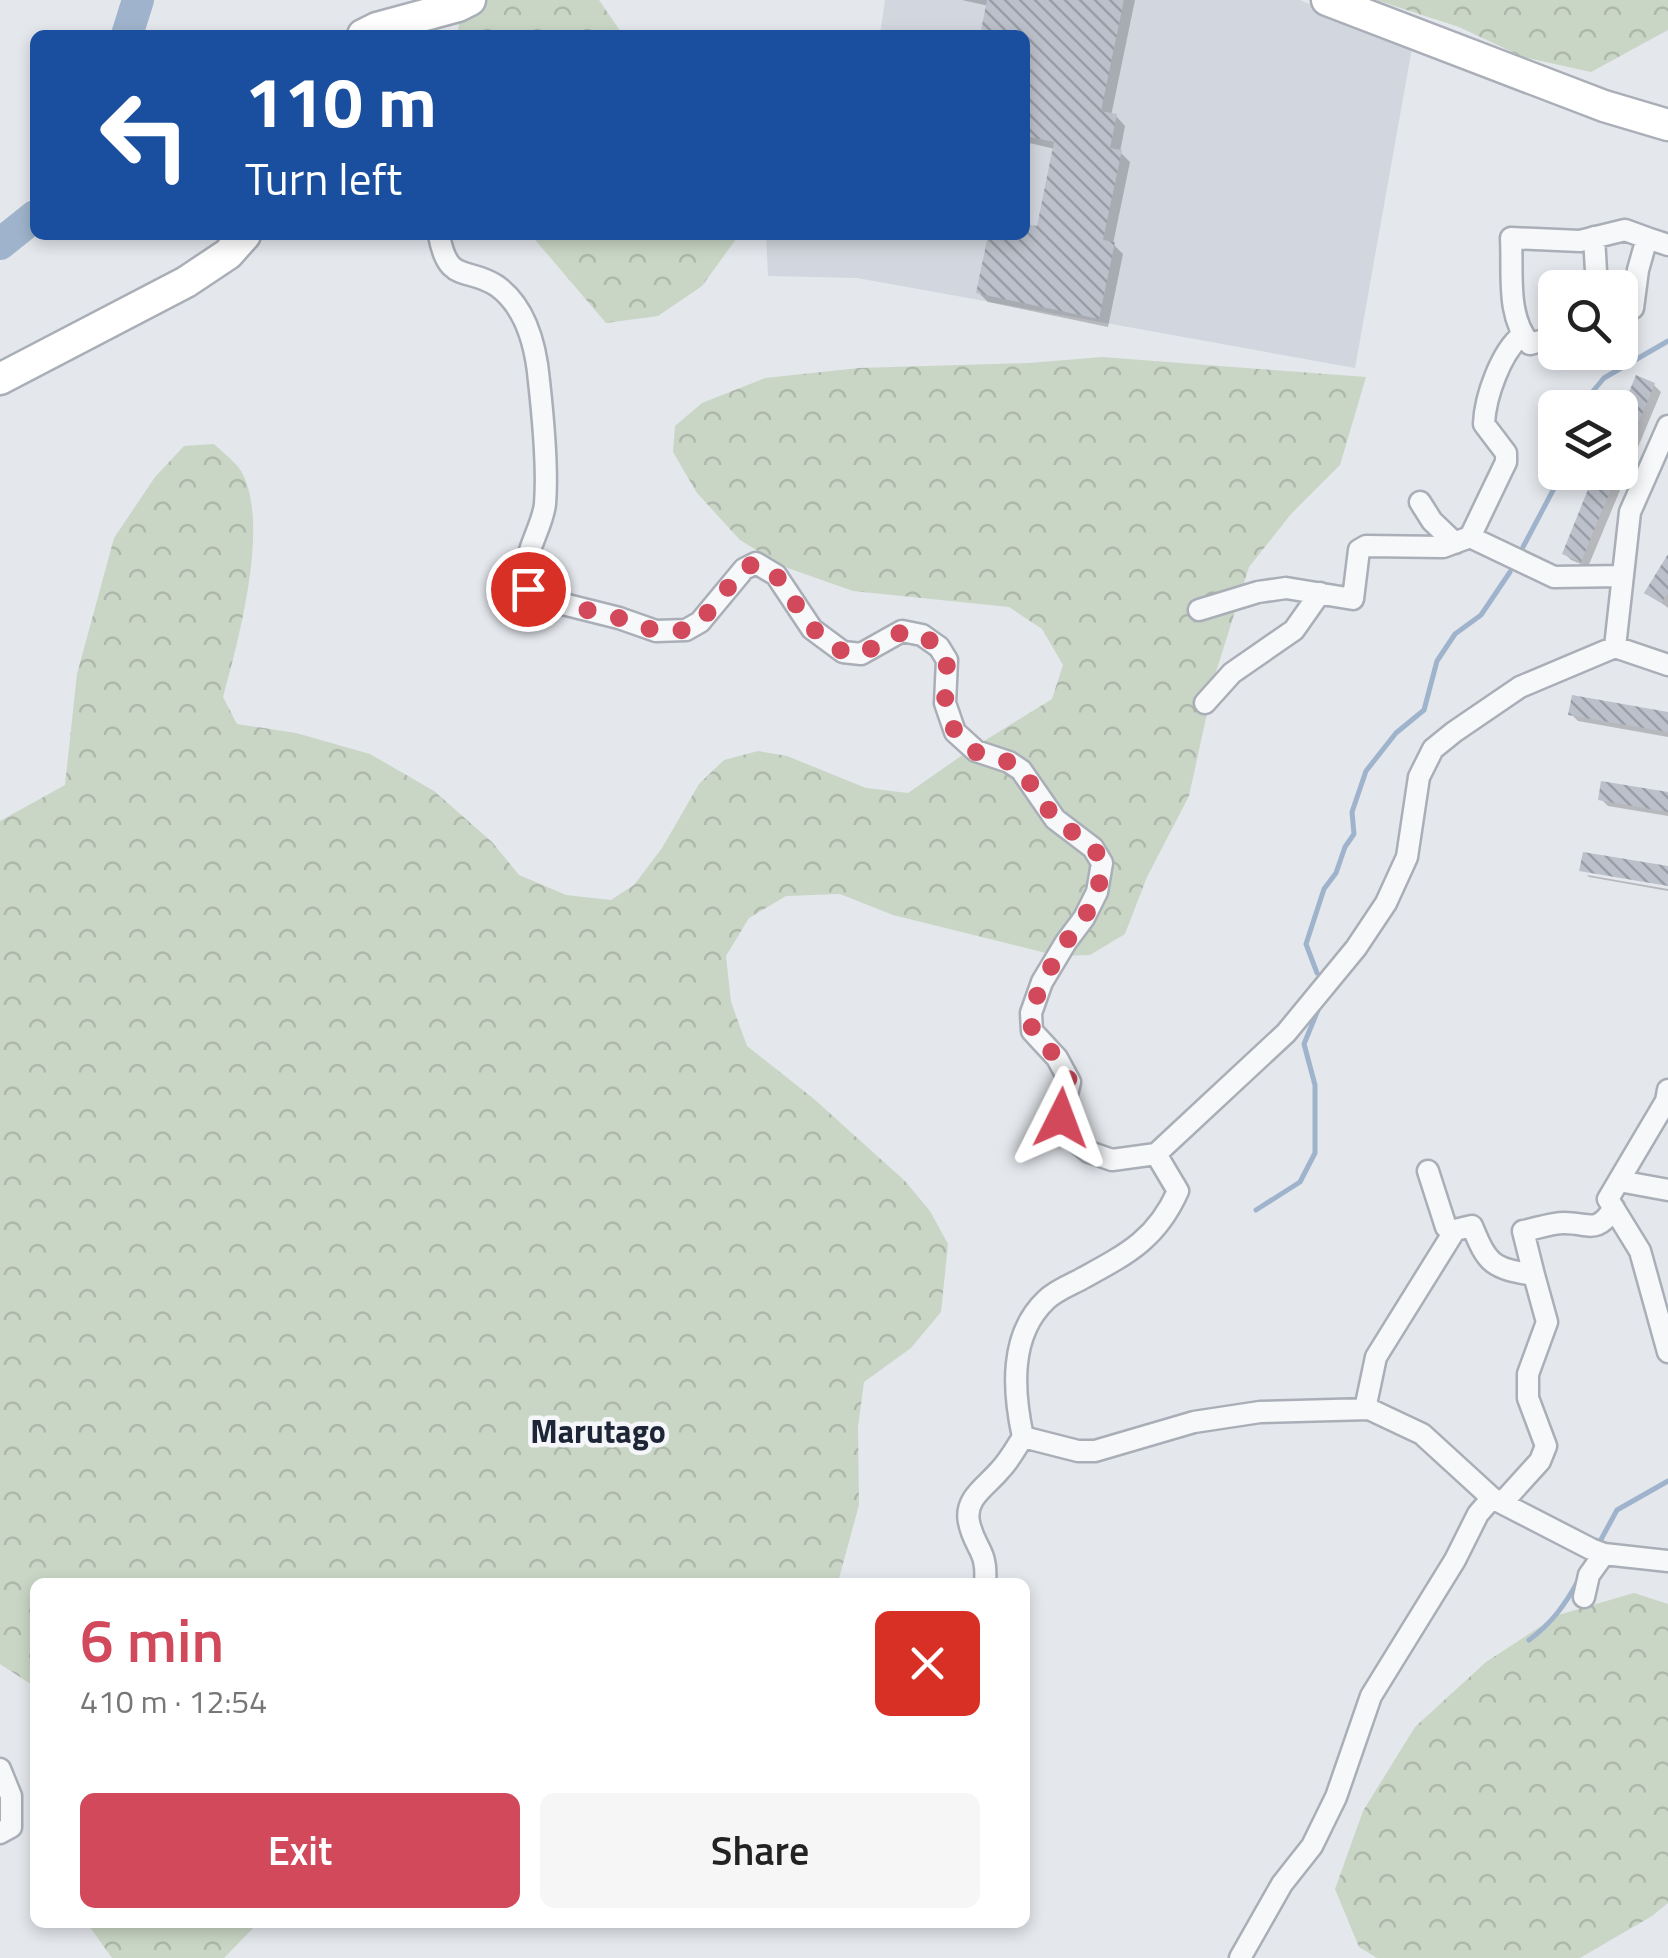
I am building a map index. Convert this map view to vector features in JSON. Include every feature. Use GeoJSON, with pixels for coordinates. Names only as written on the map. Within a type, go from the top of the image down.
{"type":"FeatureCollection","features":[{"type":"Feature","properties":{"kind":"street"},"geometry":{"type":"LineString","coordinates":[[372,30],[426,24],[470,0]]}},
{"type":"Feature","properties":{"kind":"street"},"geometry":{"type":"LineString","coordinates":[[1327,0],[1604,106],[1668,125]]}},
{"type":"Feature","properties":{"kind":"street"},"geometry":{"type":"LineString","coordinates":[[1538,342],[1530,344],[1514,317],[1512,238],[1580,241],[1625,230],[1668,245]]}},
{"type":"Feature","properties":{"kind":"street"},"geometry":{"type":"LineString","coordinates":[[1594,237],[1596,270]]}},
{"type":"Feature","properties":{"kind":"street"},"geometry":{"type":"LineString","coordinates":[[1638,270],[1647,238]]}},
{"type":"Feature","properties":{"kind":"street"},"geometry":{"type":"LineString","coordinates":[[0,379],[186,282],[228,254],[241,240]]}},
{"type":"Feature","properties":{"kind":"street"},"geometry":{"type":"LineString","coordinates":[[440,240],[445,258],[458,272],[496,285],[518,308],[533,344],[545,506],[525,564],[528,589],[535,597],[656,631],[686,630],[700,622],[744,568],[756,563],[776,575],[812,628],[843,652],[861,654],[902,632],[922,635],[939,647],[947,660],[945,703],[955,732],[976,752],[1021,770],[1055,819],[1094,848],[1102,863],[1098,892],[1042,982],[1031,1013],[1032,1031],[1057,1058],[1070,1082],[1061,1118],[1066,1134],[1089,1152],[1112,1160],[1156,1154],[1286,1033],[1356,948],[1386,902],[1407,858],[1419,776],[1434,749],[1520,687],[1615,647],[1668,665]]}},
{"type":"Feature","properties":{"kind":"street"},"geometry":{"type":"LineString","coordinates":[[1198,610],[1286,588],[1352,599],[1359,550],[1366,546],[1443,547],[1462,540],[1506,462],[1506,453],[1484,424],[1484,410],[1514,341],[1522,335]]}},
{"type":"Feature","properties":{"kind":"street"},"geometry":{"type":"LineString","coordinates":[[1615,647],[1630,512],[1668,426]]}},
{"type":"Feature","properties":{"kind":"street"},"geometry":{"type":"LineString","coordinates":[[1420,502],[1432,521],[1462,540],[1554,577],[1623,576]]}},
{"type":"Feature","properties":{"kind":"street"},"geometry":{"type":"LineString","coordinates":[[1205,703],[1232,673],[1294,630],[1320,593]]}},
{"type":"Feature","properties":{"kind":"street"},"geometry":{"type":"LineString","coordinates":[[1668,1090],[1666,1101],[1608,1199],[1640,1251],[1668,1352]]}},
{"type":"Feature","properties":{"kind":"street"},"geometry":{"type":"LineString","coordinates":[[986,1578],[987,1563],[968,1520],[972,1500],[1023,1437],[1016,1407],[1017,1357],[1027,1321],[1048,1297],[1119,1259],[1145,1240],[1167,1215],[1178,1190],[1156,1154]]}},
{"type":"Feature","properties":{"kind":"street"},"geometry":{"type":"LineString","coordinates":[[1428,1171],[1446,1227],[1455,1230],[1472,1226],[1484,1256],[1503,1270],[1534,1274]]}},
{"type":"Feature","properties":{"kind":"street"},"geometry":{"type":"LineString","coordinates":[[1619,1180],[1668,1190]]}},
{"type":"Feature","properties":{"kind":"street"},"geometry":{"type":"LineString","coordinates":[[1240,1958],[1282,1884],[1312,1846],[1336,1797],[1372,1696],[1478,1514],[1540,1461],[1546,1446],[1528,1398],[1528,1374],[1546,1322],[1522,1231],[1563,1223],[1592,1228],[1605,1221],[1614,1208]]}},
{"type":"Feature","properties":{"kind":"street"},"geometry":{"type":"LineString","coordinates":[[1365,1409],[1376,1357],[1455,1230]]}},
{"type":"Feature","properties":{"kind":"street"},"geometry":{"type":"LineString","coordinates":[[1023,1437],[1061,1448],[1095,1451],[1194,1422],[1260,1412],[1369,1409],[1422,1434],[1497,1501],[1598,1552],[1668,1561]]}},
{"type":"Feature","properties":{"kind":"street"},"geometry":{"type":"LineString","coordinates":[[1584,1597],[1598,1552]]}},
{"type":"Feature","properties":{"kind":"street"},"geometry":{"type":"LineString","coordinates":[[0,1770],[13,1806],[12,1828],[0,1833]]}},
{"type":"Feature","properties":{"kind":"shaded area"},"geometry":{"type":"Polygon","coordinates":[[[885,0],[1300,0],[1412,48],[1355,368],[857,278],[768,276],[766,240],[1030,240],[1030,30],[881,30],[885,0]]]}},
{"type":"Feature","properties":{"kind":"green space"},"geometry":{"type":"Polygon","coordinates":[[[464,0],[599,0],[620,30],[458,30],[460,4],[464,0]]]}},
{"type":"Feature","properties":{"kind":"green space"},"geometry":{"type":"Polygon","coordinates":[[[1376,0],[1668,0],[1668,30],[1591,72],[1523,57],[1459,27],[1376,0]]]}},
{"type":"Feature","properties":{"kind":"green space"},"geometry":{"type":"Polygon","coordinates":[[[535,240],[735,240],[702,286],[658,316],[606,323],[535,240]]]}},
{"type":"Feature","properties":{"kind":"green space"},"geometry":{"type":"Polygon","coordinates":[[[1102,357],[1366,377],[1340,465],[1291,514],[1249,567],[1216,672],[1189,796],[1147,877],[1125,934],[1090,955],[1058,956],[893,915],[840,894],[786,896],[749,918],[726,956],[731,1002],[747,1046],[814,1099],[905,1181],[930,1211],[948,1244],[941,1312],[911,1348],[864,1382],[858,1427],[859,1505],[839,1578],[30,1578],[30,1684],[0,1664],[0,821],[65,785],[77,674],[114,538],[155,477],[184,446],[214,444],[241,471],[249,493],[253,520],[249,583],[223,697],[237,724],[296,733],[370,754],[434,791],[492,842],[519,875],[566,895],[611,900],[634,885],[662,848],[699,784],[724,760],[758,751],[787,756],[866,788],[908,793],[1052,699],[1063,665],[1042,629],[1009,607],[853,591],[782,566],[740,540],[697,493],[673,452],[675,426],[702,403],[765,378],[859,368],[1102,357]]]}},
{"type":"Feature","properties":{"kind":"green space"},"geometry":{"type":"Polygon","coordinates":[[[1634,1593],[1668,1604],[1668,1903],[1580,1958],[1377,1958],[1359,1947],[1335,1889],[1363,1811],[1415,1727],[1486,1662],[1558,1615],[1634,1593]]]}},
{"type":"Feature","properties":{"kind":"green space"},"geometry":{"type":"Polygon","coordinates":[[[91,1928],[253,1928],[224,1958],[112,1958],[91,1928]]]}},
{"type":"Feature","properties":{"kind":"building"},"geometry":{"type":"Polygon","coordinates":[[[987,0],[1124,0],[1101,111],[1117,114],[1110,148],[1122,150],[1103,240],[1115,242],[1099,319],[976,293],[987,240],[1030,240],[1030,225],[1037,226],[1054,142],[1030,137],[1030,30],[981,30],[987,0]]]}},
{"type":"Feature","properties":{"kind":"building"},"geometry":{"type":"Polygon","coordinates":[[[1636,375],[1655,383],[1638,424],[1638,390],[1630,390],[1636,375]]]}},
{"type":"Feature","properties":{"kind":"building"},"geometry":{"type":"Polygon","coordinates":[[[1588,490],[1611,490],[1581,562],[1562,554],[1588,490]]]}},
{"type":"Feature","properties":{"kind":"building"},"geometry":{"type":"Polygon","coordinates":[[[1668,554],[1668,593],[1661,603],[1644,593],[1668,554]]]}},
{"type":"Feature","properties":{"kind":"building"},"geometry":{"type":"Polygon","coordinates":[[[1572,695],[1668,712],[1668,732],[1568,715],[1572,695]]]}},
{"type":"Feature","properties":{"kind":"building"},"geometry":{"type":"Polygon","coordinates":[[[1601,781],[1668,792],[1668,812],[1598,800],[1601,781]]]}},
{"type":"Feature","properties":{"kind":"building"},"geometry":{"type":"Polygon","coordinates":[[[1583,852],[1668,866],[1668,886],[1579,871],[1583,852]]]}},
{"type":"Feature","properties":{"kind":"waterway"},"geometry":{"type":"LineString","coordinates":[[129,30],[138,0]]}},
{"type":"Feature","properties":{"kind":"waterway"},"geometry":{"type":"LineString","coordinates":[[0,244],[30,220]]}},
{"type":"Feature","properties":{"kind":"waterway"},"geometry":{"type":"LineString","coordinates":[[1594,390],[1604,378],[1668,341]]}},
{"type":"Feature","properties":{"kind":"waterway"},"geometry":{"type":"LineString","coordinates":[[1523,547],[1553,490]]}},
{"type":"Feature","properties":{"kind":"waterway"},"geometry":{"type":"LineString","coordinates":[[1317,973],[1306,944],[1324,889],[1354,834],[1352,812],[1366,771],[1396,733],[1424,710],[1437,661],[1455,634],[1481,615],[1510,572]]}},
{"type":"Feature","properties":{"kind":"waterway"},"geometry":{"type":"LineString","coordinates":[[1256,1210],[1300,1182],[1315,1153],[1315,1085],[1304,1044],[1320,1005]]}},
{"type":"Feature","properties":{"kind":"waterway"},"geometry":{"type":"LineString","coordinates":[[1598,1545],[1617,1510],[1668,1481]]}},
{"type":"Feature","properties":{"kind":"waterway"},"geometry":{"type":"LineString","coordinates":[[1529,1640],[1557,1614],[1578,1581]]}},
{"type":"Feature","properties":{"kind":"district","name":"Marutago"},"geometry":{"type":"Point","coordinates":[598,1432]}},
{"type":"Feature","properties":{"kind":"route"},"geometry":{"type":"LineString","coordinates":[[528,589],[535,597],[656,631],[686,630],[700,622],[744,568],[756,563],[776,575],[812,628],[843,652],[861,654],[902,632],[922,635],[939,647],[947,660],[945,703],[955,732],[976,752],[1021,770],[1055,819],[1094,848],[1102,863],[1098,892],[1042,982],[1031,1013],[1032,1031],[1057,1058],[1070,1082],[1061,1118]]}}]}
